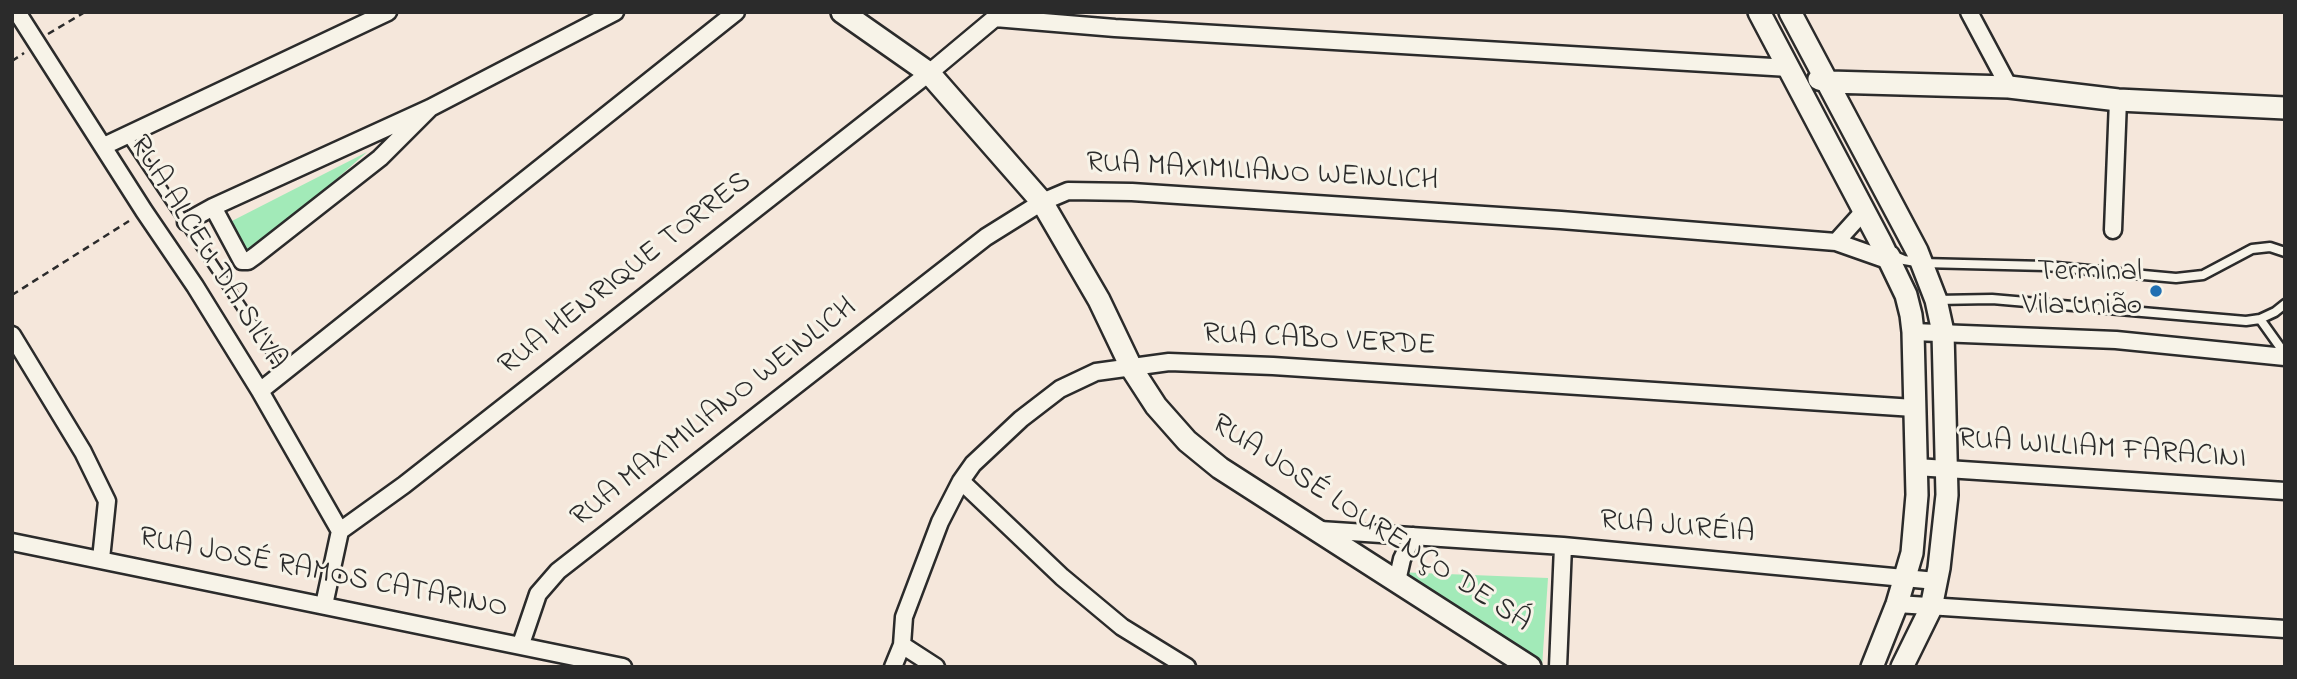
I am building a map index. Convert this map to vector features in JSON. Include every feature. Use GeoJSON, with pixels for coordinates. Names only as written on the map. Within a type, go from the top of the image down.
{"type":"FeatureCollection","features":[{"type":"Feature","properties":{"kind":"street"},"geometry":{"type":"LineString","coordinates":[[104,146],[388,12]]}},
{"type":"Feature","properties":{"kind":"street"},"geometry":{"type":"LineString","coordinates":[[186,222],[430,107],[614,12]]}},
{"type":"Feature","properties":{"kind":"street"},"geometry":{"type":"LineString","coordinates":[[260,391],[736,12]]}},
{"type":"Feature","properties":{"kind":"street","name":"RUA JOSÉ LOURENÇO DE SÁ"},"geometry":{"type":"LineString","coordinates":[[842,12],[929,73],[1042,202],[1099,300],[1132,369],[1156,406],[1186,441],[1220,468],[1531,667]]}},
{"type":"Feature","properties":{"kind":"street"},"geometry":{"type":"LineString","coordinates":[[1759,12],[1890,261],[1906,295],[1913,332],[1917,495],[1913,541],[1906,577],[1872,667]]}},
{"type":"Feature","properties":{"kind":"street"},"geometry":{"type":"LineString","coordinates":[[1790,12],[1922,263],[1936,300],[1943,332],[1947,495],[1931,608],[1902,667]]}},
{"type":"Feature","properties":{"kind":"street"},"geometry":{"type":"LineString","coordinates":[[1969,12],[2009,87]]}},
{"type":"Feature","properties":{"kind":"street","name":"RUA ALCEU DA SILVA"},"geometry":{"type":"LineString","coordinates":[[18,13],[195,286],[260,391],[340,531]]}},
{"type":"Feature","properties":{"kind":"street"},"geometry":{"type":"LineString","coordinates":[[999,15],[1129,29],[1789,68],[1829,82],[2009,87],[2118,100],[2285,108]]}},
{"type":"Feature","properties":{"kind":"street","name":"RUA HENRIQUE TORRES"},"geometry":{"type":"LineString","coordinates":[[340,531],[404,485],[929,73],[999,15]]}},
{"type":"Feature","properties":{"kind":"street"},"geometry":{"type":"LineString","coordinates":[[2113,230],[2118,100]]}},
{"type":"Feature","properties":{"kind":"street"},"geometry":{"type":"LineString","coordinates":[[213,207],[242,261],[248,261],[380,158],[430,107]]}},
{"type":"Feature","properties":{"kind":"street","name":"RUA MAXIMILIANO WEINLICH"},"geometry":{"type":"LineString","coordinates":[[521,644],[538,594],[558,571],[986,237],[1042,202],[1068,191],[1132,192],[1561,220],[1836,242],[1890,261]]}},
{"type":"Feature","properties":{"kind":"street"},"geometry":{"type":"LineString","coordinates":[[1836,242],[1864,211]]}},
{"type":"Feature","properties":{"kind":"street"},"geometry":{"type":"LineString","coordinates":[[1913,332],[2116,340],[2285,355]]}},
{"type":"Feature","properties":{"kind":"street"},"geometry":{"type":"LineString","coordinates":[[12,335],[83,452],[107,501],[101,559]]}},
{"type":"Feature","properties":{"kind":"street","name":"RUA CABO VERDE"},"geometry":{"type":"LineString","coordinates":[[893,667],[902,645],[904,617],[940,522],[961,481],[973,464],[998,439],[1060,389],[1096,372],[1169,362],[1273,366],[1914,408]]}},
{"type":"Feature","properties":{"kind":"street","name":"RUA WILLIAM FARACINI"},"geometry":{"type":"LineString","coordinates":[[1916,467],[2285,491]]}},
{"type":"Feature","properties":{"kind":"street"},"geometry":{"type":"LineString","coordinates":[[961,481],[1062,577],[1122,627],[1187,667]]}},
{"type":"Feature","properties":{"kind":"street","name":"RUA JURÉIA"},"geometry":{"type":"LineString","coordinates":[[1320,530],[1563,546],[1936,581]]}},
{"type":"Feature","properties":{"kind":"street"},"geometry":{"type":"LineString","coordinates":[[324,605],[340,531]]}},
{"type":"Feature","properties":{"kind":"street"},"geometry":{"type":"LineString","coordinates":[[1397,581],[1402,559],[1413,536]]}},
{"type":"Feature","properties":{"kind":"street","name":"RUA JOSÉ RAMOS CATARINO"},"geometry":{"type":"LineString","coordinates":[[12,542],[623,667]]}},
{"type":"Feature","properties":{"kind":"street"},"geometry":{"type":"LineString","coordinates":[[1558,667],[1563,546]]}},
{"type":"Feature","properties":{"kind":"street"},"geometry":{"type":"LineString","coordinates":[[1897,604],[2285,629]]}},
{"type":"Feature","properties":{"kind":"street"},"geometry":{"type":"LineString","coordinates":[[902,645],[936,667]]}},
{"type":"Feature","properties":{"kind":"lane"},"geometry":{"type":"LineString","coordinates":[[127,136],[285,372]]}},
{"type":"Feature","properties":{"kind":"lane"},"geometry":{"type":"LineString","coordinates":[[1838,160],[1851,171],[1897,257],[1922,263],[2046,266],[2176,278],[2203,275],[2252,249],[2270,247],[2285,252]]}},
{"type":"Feature","properties":{"kind":"lane"},"geometry":{"type":"LineString","coordinates":[[1936,300],[1992,299],[2246,321],[2260,319],[2285,304]]}},
{"type":"Feature","properties":{"kind":"lane"},"geometry":{"type":"LineString","coordinates":[[2260,319],[2285,355]]}},
{"type":"Feature","properties":{"kind":"path"},"geometry":{"type":"LineString","coordinates":[[47,35],[85,12]]}},
{"type":"Feature","properties":{"kind":"path"},"geometry":{"type":"LineString","coordinates":[[12,61],[31,49]]}},
{"type":"Feature","properties":{"kind":"path"},"geometry":{"type":"LineString","coordinates":[[12,295],[144,211]]}},
{"type":"Feature","properties":{"kind":"green space"},"geometry":{"type":"Polygon","coordinates":[[[367,152],[246,259],[228,223],[367,152]]]}},
{"type":"Feature","properties":{"kind":"green space"},"geometry":{"type":"Polygon","coordinates":[[[1396,572],[1548,578],[1542,667],[1539,667],[1396,572]]]}},
{"type":"Feature","properties":{"kind":"place","name":"Terminal Vila União"},"geometry":{"type":"Point","coordinates":[2156,291]}}]}
